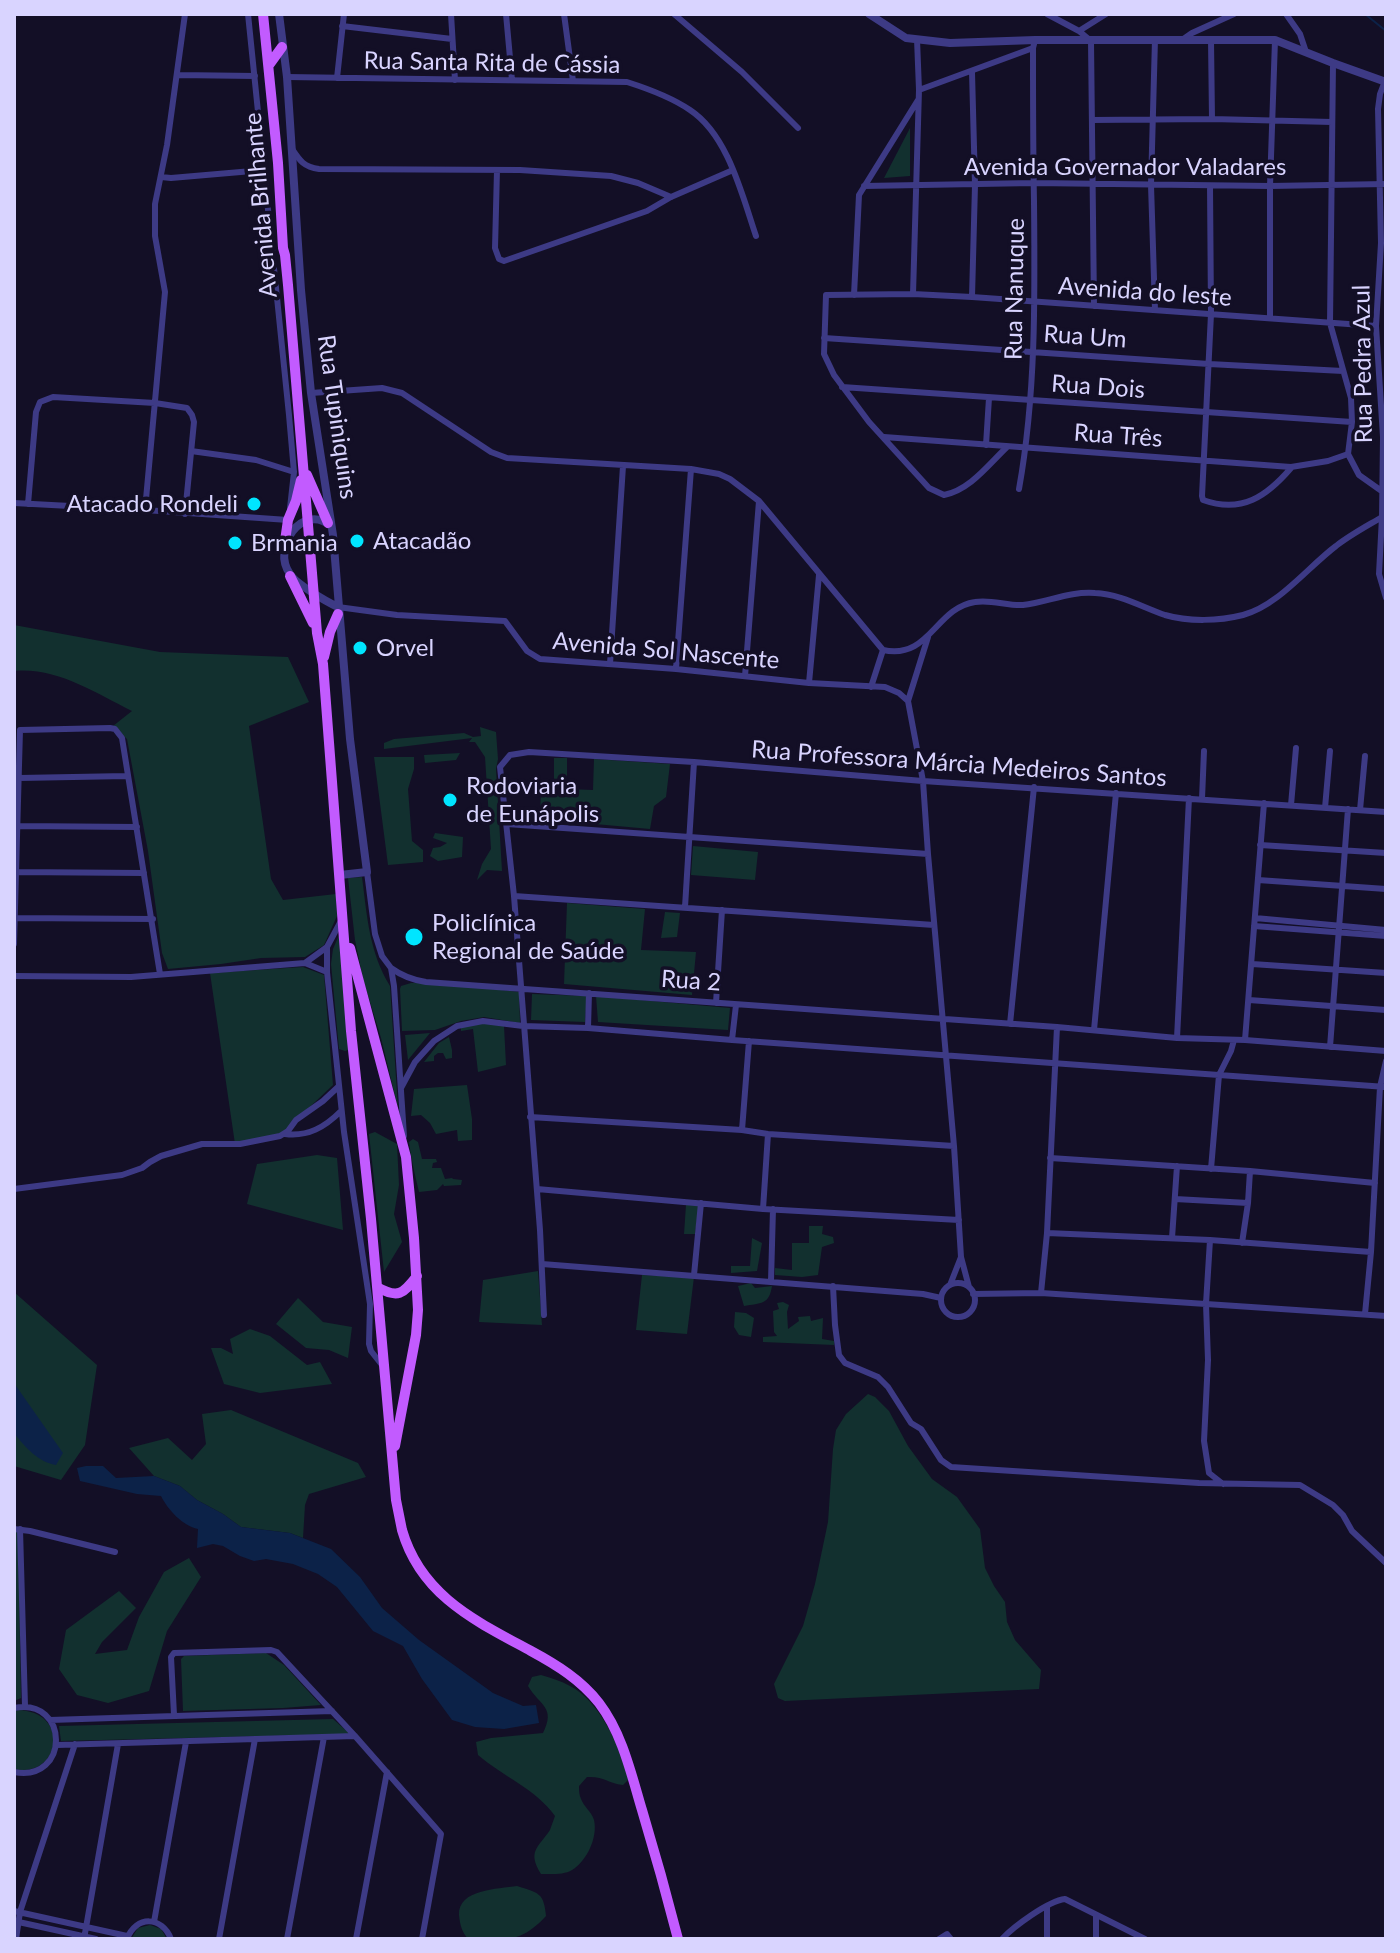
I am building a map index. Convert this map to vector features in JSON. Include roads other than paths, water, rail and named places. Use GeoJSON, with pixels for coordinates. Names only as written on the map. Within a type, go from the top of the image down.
{"type":"FeatureCollection","features":[{"type":"Feature","properties":{"kind":"main road","name":"Avenida Brilhante"},"geometry":{"type":"LineString","coordinates":[[263,14],[296,393],[298,469],[308,519],[317,633]]}},
{"type":"Feature","properties":{"kind":"main road"},"geometry":{"type":"LineString","coordinates":[[269,65],[282,47]]}},
{"type":"Feature","properties":{"kind":"main road"},"geometry":{"type":"LineString","coordinates":[[285,541],[288,520],[296,501],[298,469]]}},
{"type":"Feature","properties":{"kind":"main road"},"geometry":{"type":"LineString","coordinates":[[298,469],[330,525]]}},
{"type":"Feature","properties":{"kind":"main road"},"geometry":{"type":"LineString","coordinates":[[290,576],[317,633],[323,664],[354,1056],[396,1500],[402,1530],[423,1575],[446,1600],[571,1676],[587,1689],[606,1714],[627,1758],[678,1939]]}},
{"type":"Feature","properties":{"kind":"main road"},"geometry":{"type":"LineString","coordinates":[[323,664],[338,610]]}},
{"type":"Feature","properties":{"kind":"main road"},"geometry":{"type":"LineString","coordinates":[[344,919],[406,1157],[417,1276],[416,1335],[393,1457]]}},
{"type":"Feature","properties":{"kind":"main road"},"geometry":{"type":"LineString","coordinates":[[377,1287],[394,1294],[407,1289],[417,1276]]}},
{"type":"Feature","properties":{"kind":"street"},"geometry":{"type":"LineString","coordinates":[[145,510],[165,292],[154,224],[155,204],[185,14]]}},
{"type":"Feature","properties":{"kind":"street"},"geometry":{"type":"LineString","coordinates":[[191,451],[298,469],[248,14]]}},
{"type":"Feature","properties":{"kind":"street","name":"Rua Tupiniquins"},"geometry":{"type":"LineString","coordinates":[[279,14],[287,77],[311,393],[330,525],[350,739],[367,872]]}},
{"type":"Feature","properties":{"kind":"street"},"geometry":{"type":"LineString","coordinates":[[337,78],[344,14]]}},
{"type":"Feature","properties":{"kind":"street"},"geometry":{"type":"LineString","coordinates":[[451,14],[455,80]]}},
{"type":"Feature","properties":{"kind":"street"},"geometry":{"type":"LineString","coordinates":[[506,14],[512,80]]}},
{"type":"Feature","properties":{"kind":"street"},"geometry":{"type":"LineString","coordinates":[[564,14],[573,81]]}},
{"type":"Feature","properties":{"kind":"street"},"geometry":{"type":"LineString","coordinates":[[674,14],[742,72],[798,128]]}},
{"type":"Feature","properties":{"kind":"street"},"geometry":{"type":"LineString","coordinates":[[869,14],[906,38],[950,43],[1275,40],[1386,82]]}},
{"type":"Feature","properties":{"kind":"street"},"geometry":{"type":"LineString","coordinates":[[1047,14],[1091,41],[1094,306]]}},
{"type":"Feature","properties":{"kind":"street"},"geometry":{"type":"LineString","coordinates":[[1079,31],[1106,14]]}},
{"type":"Feature","properties":{"kind":"street"},"geometry":{"type":"LineString","coordinates":[[1182,40],[1234,14]]}},
{"type":"Feature","properties":{"kind":"street"},"geometry":{"type":"LineString","coordinates":[[1286,14],[1300,34],[1306,52]]}},
{"type":"Feature","properties":{"kind":"street"},"geometry":{"type":"LineString","coordinates":[[342,26],[452,39]]}},
{"type":"Feature","properties":{"kind":"street"},"geometry":{"type":"LineString","coordinates":[[913,294],[919,90],[917,39]]}},
{"type":"Feature","properties":{"kind":"street"},"geometry":{"type":"LineString","coordinates":[[1155,39],[1151,185],[1155,310]]}},
{"type":"Feature","properties":{"kind":"street"},"geometry":{"type":"LineString","coordinates":[[1211,40],[1212,119]]}},
{"type":"Feature","properties":{"kind":"street"},"geometry":{"type":"LineString","coordinates":[[1270,318],[1275,40]]}},
{"type":"Feature","properties":{"kind":"street"},"geometry":{"type":"LineString","coordinates":[[919,90],[972,72],[1034,44]]}},
{"type":"Feature","properties":{"kind":"street","name":"Rua Nanuque"},"geometry":{"type":"LineString","coordinates":[[1019,489],[1026,447],[1034,351],[1034,44]]}},
{"type":"Feature","properties":{"kind":"street"},"geometry":{"type":"LineString","coordinates":[[1333,63],[1330,323],[1351,398],[1348,454],[1359,475],[1383,492]]}},
{"type":"Feature","properties":{"kind":"street"},"geometry":{"type":"LineString","coordinates":[[972,72],[975,185],[972,297]]}},
{"type":"Feature","properties":{"kind":"street"},"geometry":{"type":"LineString","coordinates":[[177,75],[255,76]]}},
{"type":"Feature","properties":{"kind":"street","name":"Rua Santa Rita de Cássia"},"geometry":{"type":"LineString","coordinates":[[287,77],[627,82],[668,98],[707,124],[733,170],[756,236]]}},
{"type":"Feature","properties":{"kind":"street","name":"Rua Pedra Azul"},"geometry":{"type":"LineString","coordinates":[[1386,82],[1378,109],[1384,243],[1376,326],[1383,437],[1379,574],[1386,598]]}},
{"type":"Feature","properties":{"kind":"street"},"geometry":{"type":"LineString","coordinates":[[854,295],[859,195],[918,99]]}},
{"type":"Feature","properties":{"kind":"street"},"geometry":{"type":"LineString","coordinates":[[1092,120],[1272,119],[1332,122]]}},
{"type":"Feature","properties":{"kind":"street"},"geometry":{"type":"LineString","coordinates":[[292,149],[301,163],[319,169],[497,170],[611,176],[671,197]]}},
{"type":"Feature","properties":{"kind":"street"},"geometry":{"type":"LineString","coordinates":[[161,177],[264,170]]}},
{"type":"Feature","properties":{"kind":"street"},"geometry":{"type":"LineString","coordinates":[[497,170],[495,239],[499,259],[504,261],[647,211],[733,170]]}},
{"type":"Feature","properties":{"kind":"street","name":"Avenida Governador Valadares"},"geometry":{"type":"LineString","coordinates":[[864,186],[1382,184]]}},
{"type":"Feature","properties":{"kind":"street"},"geometry":{"type":"LineString","coordinates":[[1210,186],[1211,314],[1203,500],[1243,504],[1259,498],[1291,467]]}},
{"type":"Feature","properties":{"kind":"street"},"geometry":{"type":"LineString","coordinates":[[276,277],[285,255]]}},
{"type":"Feature","properties":{"kind":"street","name":"Avenida do leste"},"geometry":{"type":"LineString","coordinates":[[824,338],[826,295],[972,297],[1376,326]]}},
{"type":"Feature","properties":{"kind":"street"},"geometry":{"type":"LineString","coordinates":[[824,338],[824,354],[842,387],[929,488],[944,495],[958,491],[1007,447]]}},
{"type":"Feature","properties":{"kind":"street","name":"Rua Um"},"geometry":{"type":"LineString","coordinates":[[824,338],[1343,371]]}},
{"type":"Feature","properties":{"kind":"street","name":"Rua Dois"},"geometry":{"type":"LineString","coordinates":[[842,387],[1352,422]]}},
{"type":"Feature","properties":{"kind":"street"},"geometry":{"type":"LineString","coordinates":[[311,393],[382,388],[402,393],[491,452],[507,458],[691,469],[719,474],[759,501],[883,650],[894,653],[911,648],[928,637],[951,612],[972,602],[1021,605],[1070,594],[1095,593],[1114,596],[1182,620],[1244,615],[1269,603],[1336,546],[1382,517]]}},
{"type":"Feature","properties":{"kind":"street"},"geometry":{"type":"LineString","coordinates":[[28,504],[36,412],[40,402],[53,397],[155,403],[184,406],[191,412],[194,422],[185,514]]}},
{"type":"Feature","properties":{"kind":"street"},"geometry":{"type":"LineString","coordinates":[[986,445],[989,398]]}},
{"type":"Feature","properties":{"kind":"street","name":"Rua Três"},"geometry":{"type":"LineString","coordinates":[[884,437],[1291,467],[1348,454]]}},
{"type":"Feature","properties":{"kind":"street"},"geometry":{"type":"LineString","coordinates":[[610,664],[623,466]]}},
{"type":"Feature","properties":{"kind":"street"},"geometry":{"type":"LineString","coordinates":[[676,669],[691,469]]}},
{"type":"Feature","properties":{"kind":"street"},"geometry":{"type":"LineString","coordinates":[[745,676],[759,501]]}},
{"type":"Feature","properties":{"kind":"street"},"geometry":{"type":"LineString","coordinates":[[14,503],[288,520]]}},
{"type":"Feature","properties":{"kind":"street"},"geometry":{"type":"LineString","coordinates":[[330,525],[308,519],[297,526],[285,541],[285,560],[290,576],[338,610]]}},
{"type":"Feature","properties":{"kind":"street"},"geometry":{"type":"LineString","coordinates":[[809,683],[819,574]]}},
{"type":"Feature","properties":{"kind":"street","name":"Avenida Sol Nascente"},"geometry":{"type":"LineString","coordinates":[[338,610],[500,620],[508,624],[527,651],[540,659],[885,687],[908,701]]}},
{"type":"Feature","properties":{"kind":"street"},"geometry":{"type":"LineString","coordinates":[[928,637],[908,701],[923,781],[961,1257],[974,1306],[962,1316],[954,1316],[947,1313],[941,1298],[961,1257]]}},
{"type":"Feature","properties":{"kind":"street"},"geometry":{"type":"LineString","coordinates":[[871,687],[883,650]]}},
{"type":"Feature","properties":{"kind":"street"},"geometry":{"type":"LineString","coordinates":[[14,944],[20,730],[115,729],[122,738],[160,974]]}},
{"type":"Feature","properties":{"kind":"street"},"geometry":{"type":"LineString","coordinates":[[1291,805],[1296,748]]}},
{"type":"Feature","properties":{"kind":"street"},"geometry":{"type":"LineString","coordinates":[[1202,799],[1204,751]]}},
{"type":"Feature","properties":{"kind":"street"},"geometry":{"type":"LineString","coordinates":[[1325,808],[1330,751]]}},
{"type":"Feature","properties":{"kind":"street","name":"Rua Professora Márcia Medeiros Santos"},"geometry":{"type":"LineString","coordinates":[[507,824],[500,767],[510,755],[529,752],[1386,812]]}},
{"type":"Feature","properties":{"kind":"street"},"geometry":{"type":"LineString","coordinates":[[1360,810],[1365,756]]}},
{"type":"Feature","properties":{"kind":"street"},"geometry":{"type":"LineString","coordinates":[[685,907],[694,762]]}},
{"type":"Feature","properties":{"kind":"street"},"geometry":{"type":"LineString","coordinates":[[19,778],[127,776]]}},
{"type":"Feature","properties":{"kind":"street"},"geometry":{"type":"LineString","coordinates":[[1010,1024],[1034,787]]}},
{"type":"Feature","properties":{"kind":"street"},"geometry":{"type":"LineString","coordinates":[[1094,1030],[1116,793]]}},
{"type":"Feature","properties":{"kind":"street"},"geometry":{"type":"LineString","coordinates":[[1177,1038],[1189,798]]}},
{"type":"Feature","properties":{"kind":"street"},"geometry":{"type":"LineString","coordinates":[[1245,1040],[1264,803]]}},
{"type":"Feature","properties":{"kind":"street"},"geometry":{"type":"LineString","coordinates":[[1330,1047],[1348,809]]}},
{"type":"Feature","properties":{"kind":"street"},"geometry":{"type":"LineString","coordinates":[[544,1315],[537,1189],[507,824],[928,854]]}},
{"type":"Feature","properties":{"kind":"street"},"geometry":{"type":"LineString","coordinates":[[17,826],[137,827]]}},
{"type":"Feature","properties":{"kind":"street"},"geometry":{"type":"LineString","coordinates":[[1260,845],[1386,853]]}},
{"type":"Feature","properties":{"kind":"street"},"geometry":{"type":"LineString","coordinates":[[15,872],[144,873]]}},
{"type":"Feature","properties":{"kind":"street"},"geometry":{"type":"LineString","coordinates":[[340,875],[367,872],[375,934],[382,956],[391,968],[406,1157]]}},
{"type":"Feature","properties":{"kind":"street"},"geometry":{"type":"LineString","coordinates":[[1258,880],[1386,889]]}},
{"type":"Feature","properties":{"kind":"street"},"geometry":{"type":"LineString","coordinates":[[514,896],[934,925]]}},
{"type":"Feature","properties":{"kind":"street"},"geometry":{"type":"LineString","coordinates":[[716,1003],[722,910]]}},
{"type":"Feature","properties":{"kind":"street"},"geometry":{"type":"LineString","coordinates":[[15,918],[153,919]]}},
{"type":"Feature","properties":{"kind":"street"},"geometry":{"type":"LineString","coordinates":[[305,963],[327,947],[344,919]]}},
{"type":"Feature","properties":{"kind":"street"},"geometry":{"type":"LineString","coordinates":[[1254,922],[1386,930]]}},
{"type":"Feature","properties":{"kind":"street"},"geometry":{"type":"LineString","coordinates":[[1339,928],[1386,936]]}},
{"type":"Feature","properties":{"kind":"street"},"geometry":{"type":"LineString","coordinates":[[327,947],[338,1087],[370,1304],[369,1344],[384,1367]]}},
{"type":"Feature","properties":{"kind":"street"},"geometry":{"type":"LineString","coordinates":[[14,976],[100,978],[305,963],[327,972]]}},
{"type":"Feature","properties":{"kind":"street"},"geometry":{"type":"LineString","coordinates":[[1252,964],[1386,973]]}},
{"type":"Feature","properties":{"kind":"street","name":"Rua 2"},"geometry":{"type":"LineString","coordinates":[[391,968],[412,980],[426,982],[1386,1051]]}},
{"type":"Feature","properties":{"kind":"street"},"geometry":{"type":"LineString","coordinates":[[588,1028],[589,993]]}},
{"type":"Feature","properties":{"kind":"street"},"geometry":{"type":"LineString","coordinates":[[1249,1000],[1386,1010]]}},
{"type":"Feature","properties":{"kind":"street"},"geometry":{"type":"LineString","coordinates":[[732,1040],[736,1005]]}},
{"type":"Feature","properties":{"kind":"street"},"geometry":{"type":"LineString","coordinates":[[401,1088],[415,1062],[434,1041],[452,1028],[483,1021],[1383,1087]]}},
{"type":"Feature","properties":{"kind":"street"},"geometry":{"type":"LineString","coordinates":[[1041,1293],[1057,1027]]}},
{"type":"Feature","properties":{"kind":"street"},"geometry":{"type":"LineString","coordinates":[[1211,1169],[1219,1075],[1234,1040]]}},
{"type":"Feature","properties":{"kind":"street"},"geometry":{"type":"LineString","coordinates":[[742,1130],[749,1041]]}},
{"type":"Feature","properties":{"kind":"street"},"geometry":{"type":"LineString","coordinates":[[336,1062],[354,1056]]}},
{"type":"Feature","properties":{"kind":"street"},"geometry":{"type":"LineString","coordinates":[[1365,1314],[1386,1061]]}},
{"type":"Feature","properties":{"kind":"street"},"geometry":{"type":"LineString","coordinates":[[285,1134],[296,1120],[338,1087]]}},
{"type":"Feature","properties":{"kind":"street"},"geometry":{"type":"LineString","coordinates":[[14,1189],[122,1175],[142,1168],[161,1156],[189,1147],[213,1143],[240,1144],[285,1134],[302,1134],[321,1128],[341,1111]]}},
{"type":"Feature","properties":{"kind":"street"},"geometry":{"type":"LineString","coordinates":[[530,1117],[954,1146]]}},
{"type":"Feature","properties":{"kind":"street"},"geometry":{"type":"LineString","coordinates":[[763,1209],[768,1134]]}},
{"type":"Feature","properties":{"kind":"street"},"geometry":{"type":"LineString","coordinates":[[1050,1158],[1375,1183]]}},
{"type":"Feature","properties":{"kind":"street"},"geometry":{"type":"LineString","coordinates":[[1172,1238],[1177,1166]]}},
{"type":"Feature","properties":{"kind":"street"},"geometry":{"type":"LineString","coordinates":[[1242,1243],[1250,1171]]}},
{"type":"Feature","properties":{"kind":"street"},"geometry":{"type":"LineString","coordinates":[[537,1189],[763,1209],[959,1220]]}},
{"type":"Feature","properties":{"kind":"street"},"geometry":{"type":"LineString","coordinates":[[1175,1199],[1248,1203]]}},
{"type":"Feature","properties":{"kind":"street"},"geometry":{"type":"LineString","coordinates":[[694,1275],[701,1203]]}},
{"type":"Feature","properties":{"kind":"street"},"geometry":{"type":"LineString","coordinates":[[771,1281],[773,1209]]}},
{"type":"Feature","properties":{"kind":"street"},"geometry":{"type":"LineString","coordinates":[[1047,1233],[1210,1240],[1371,1252]]}},
{"type":"Feature","properties":{"kind":"street"},"geometry":{"type":"LineString","coordinates":[[1210,1240],[1204,1441],[1209,1473],[1223,1484]]}},
{"type":"Feature","properties":{"kind":"street"},"geometry":{"type":"LineString","coordinates":[[542,1264],[833,1286],[941,1298]]}},
{"type":"Feature","properties":{"kind":"street"},"geometry":{"type":"LineString","coordinates":[[950,1285],[962,1284],[971,1290],[1386,1316]]}},
{"type":"Feature","properties":{"kind":"street"},"geometry":{"type":"LineString","coordinates":[[833,1286],[839,1355],[845,1363],[878,1377],[911,1423],[921,1429],[941,1460],[951,1467],[1059,1476],[1300,1485],[1333,1505],[1352,1531],[1386,1563]]}},
{"type":"Feature","properties":{"kind":"street"},"geometry":{"type":"LineString","coordinates":[[25,1706],[17,1529],[115,1552]]}},
{"type":"Feature","properties":{"kind":"street"},"geometry":{"type":"LineString","coordinates":[[174,1715],[172,1654],[277,1652],[441,1834],[423,1938]]}},
{"type":"Feature","properties":{"kind":"street"},"geometry":{"type":"LineString","coordinates":[[14,1708],[25,1706],[39,1710],[55,1728],[57,1745],[47,1764],[34,1772],[17,1772],[14,1784]]}},
{"type":"Feature","properties":{"kind":"street"},"geometry":{"type":"LineString","coordinates":[[50,1720],[332,1711]]}},
{"type":"Feature","properties":{"kind":"street"},"geometry":{"type":"LineString","coordinates":[[57,1745],[355,1736]]}},
{"type":"Feature","properties":{"kind":"street"},"geometry":{"type":"LineString","coordinates":[[287,1939],[324,1737]]}},
{"type":"Feature","properties":{"kind":"street"},"geometry":{"type":"LineString","coordinates":[[219,1939],[255,1739]]}},
{"type":"Feature","properties":{"kind":"street"},"geometry":{"type":"LineString","coordinates":[[154,1922],[186,1742]]}},
{"type":"Feature","properties":{"kind":"street"},"geometry":{"type":"LineString","coordinates":[[16,1939],[17,1911],[75,1744]]}},
{"type":"Feature","properties":{"kind":"street"},"geometry":{"type":"LineString","coordinates":[[84,1938],[118,1744]]}},
{"type":"Feature","properties":{"kind":"street"},"geometry":{"type":"LineString","coordinates":[[356,1939],[387,1772]]}},
{"type":"Feature","properties":{"kind":"street"},"geometry":{"type":"LineString","coordinates":[[1002,1939],[1047,1906],[1065,1899],[1145,1939]]}},
{"type":"Feature","properties":{"kind":"street"},"geometry":{"type":"LineString","coordinates":[[1047,1906],[1047,1939]]}},
{"type":"Feature","properties":{"kind":"street"},"geometry":{"type":"LineString","coordinates":[[17,1911],[127,1938],[140,1923],[154,1922],[167,1930],[171,1939]]}},
{"type":"Feature","properties":{"kind":"street"},"geometry":{"type":"LineString","coordinates":[[1096,1915],[1096,1939]]}},
{"type":"Feature","properties":{"kind":"street"},"geometry":{"type":"LineString","coordinates":[[16,1921],[96,1939]]}},
{"type":"Feature","properties":{"kind":"street"},"geometry":{"type":"LineString","coordinates":[[939,1939],[947,1934],[951,1939]]}},
{"type":"Feature","properties":{"kind":"water"},"geometry":{"type":"Polygon","coordinates":[[[14,1383],[63,1453],[56,1465],[38,1457],[14,1433],[14,1383]]]}},
{"type":"Feature","properties":{"kind":"water"},"geometry":{"type":"Polygon","coordinates":[[[103,1466],[116,1478],[154,1476],[180,1486],[241,1527],[290,1533],[331,1549],[360,1577],[382,1608],[419,1640],[493,1693],[523,1706],[536,1705],[539,1723],[504,1729],[475,1727],[452,1720],[403,1646],[373,1631],[337,1587],[318,1574],[293,1564],[266,1559],[254,1561],[213,1544],[197,1548],[198,1529],[176,1517],[161,1496],[137,1494],[80,1481],[77,1468],[103,1466]]]}},
{"type":"Feature","properties":{"kind":"waterway"},"geometry":{"type":"LineString","coordinates":[[1365,14],[1386,31]]}},
{"type":"Feature","properties":{"kind":"place","name":"Atacado Rondeli"},"geometry":{"type":"Point","coordinates":[254,504]}},
{"type":"Feature","properties":{"kind":"place","name":"Atacadão"},"geometry":{"type":"Point","coordinates":[357,541]}},
{"type":"Feature","properties":{"kind":"place","name":"Brmania"},"geometry":{"type":"Point","coordinates":[235,543]}},
{"type":"Feature","properties":{"kind":"place","name":"Orvel"},"geometry":{"type":"Point","coordinates":[360,648]}},
{"type":"Feature","properties":{"kind":"place","name":"Rodoviaria de Eunápolis"},"geometry":{"type":"Point","coordinates":[450,800]}},
{"type":"Feature","properties":{"kind":"place","name":"Policlínica Regional de Saúde"},"geometry":{"type":"Point","coordinates":[414,937]}}]}
